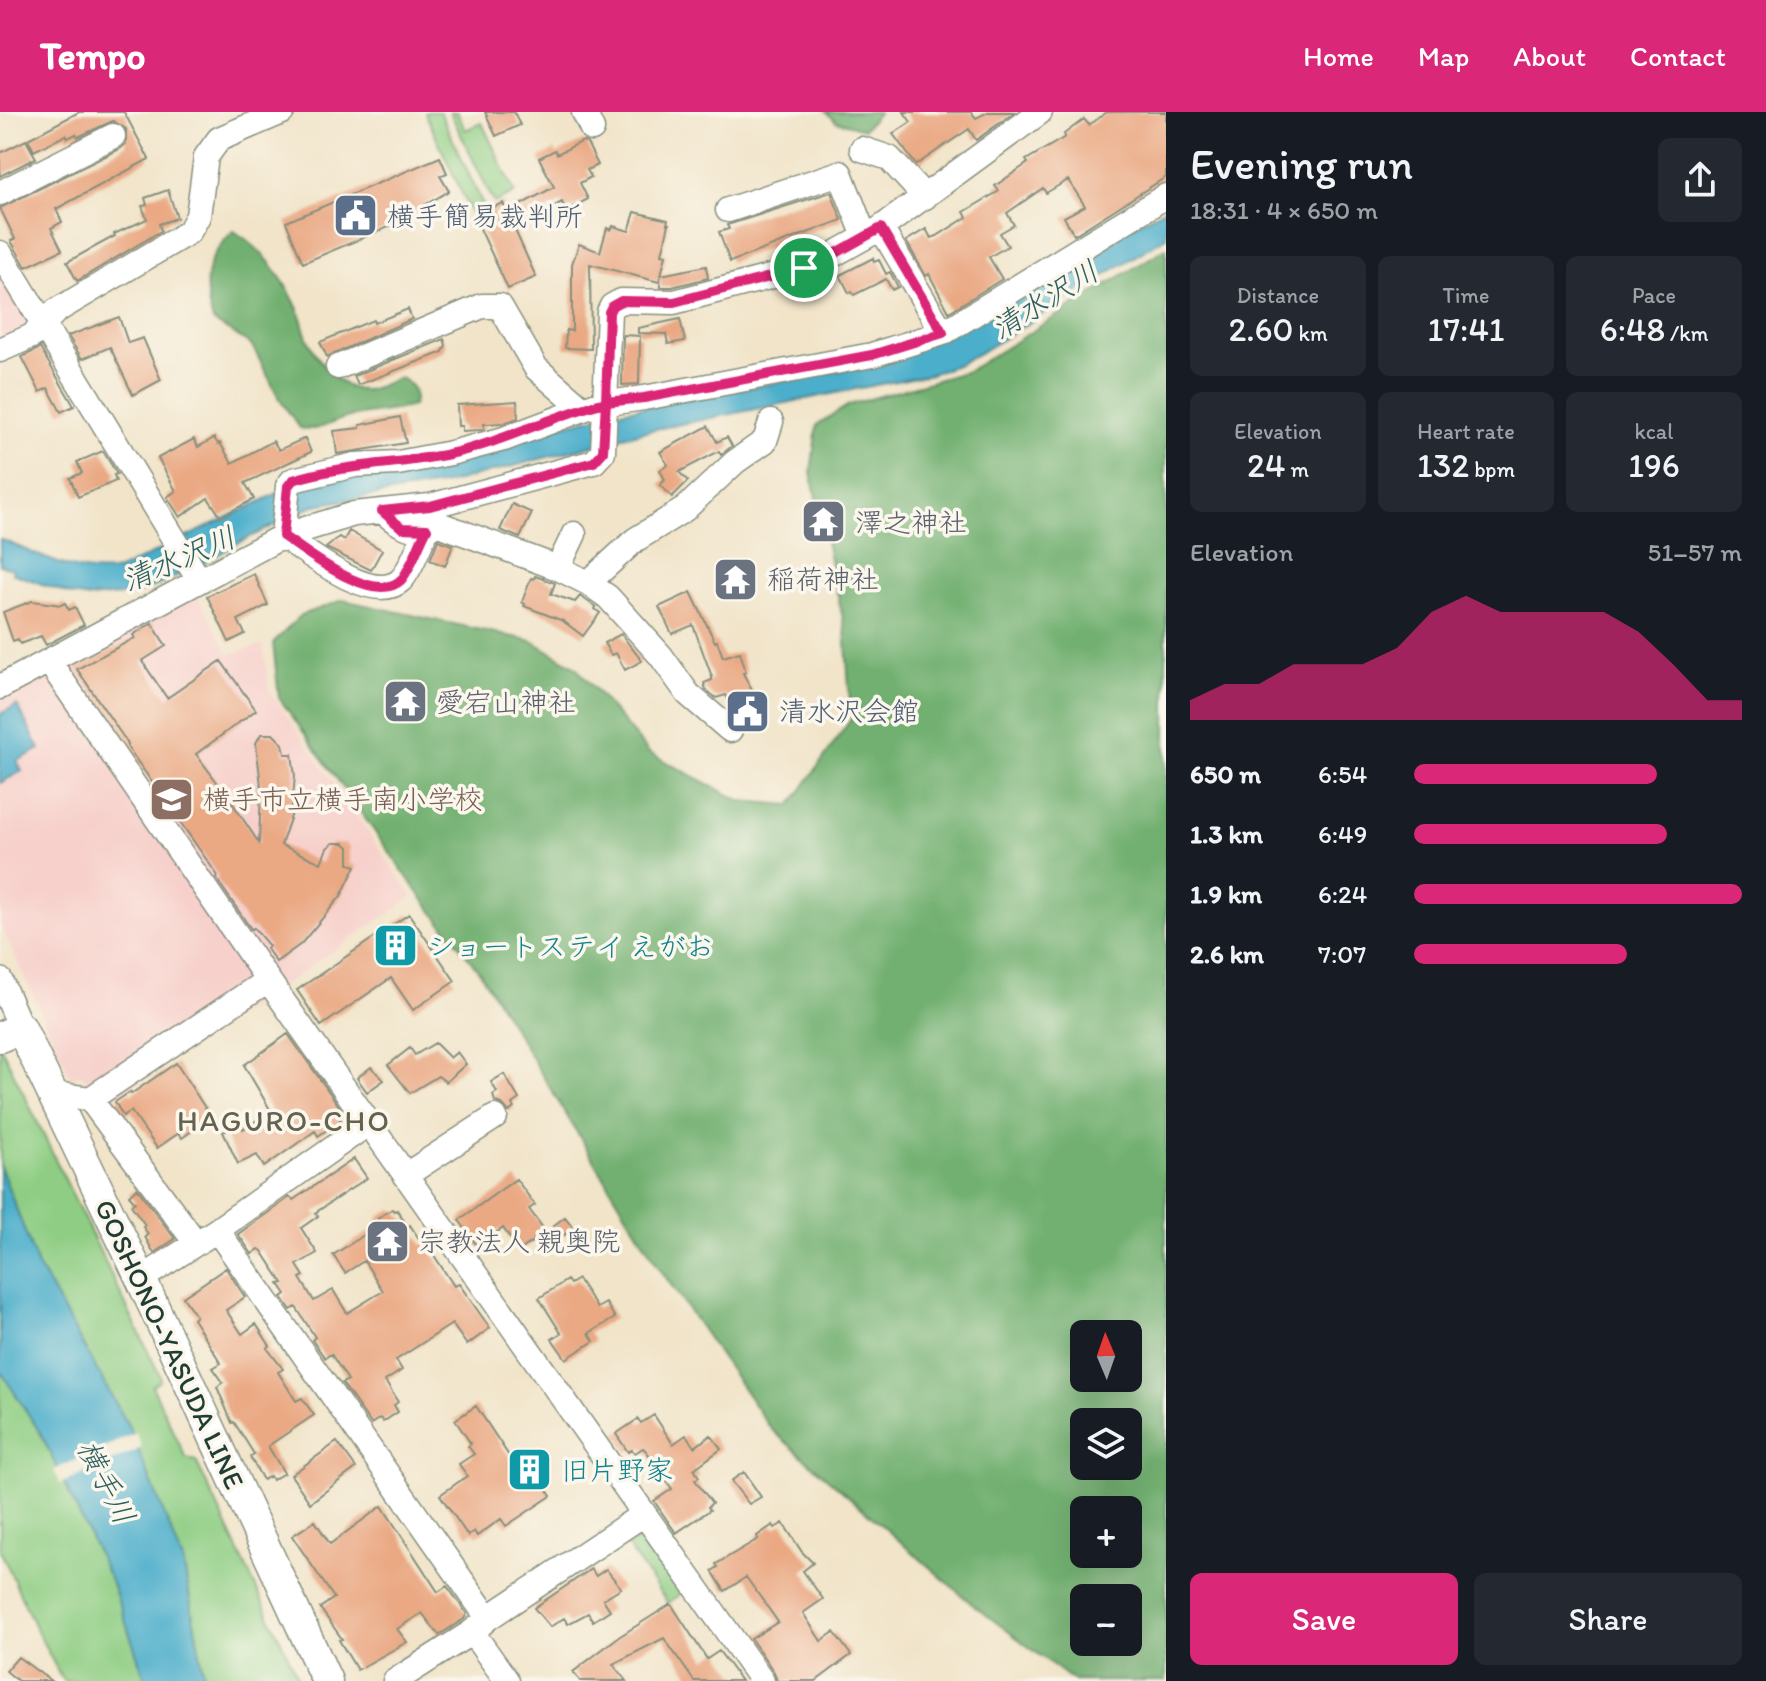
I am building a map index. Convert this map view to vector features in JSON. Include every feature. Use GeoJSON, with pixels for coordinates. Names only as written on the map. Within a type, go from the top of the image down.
{"type":"FeatureCollection","features":[{"type":"Feature","properties":{"kind":"main road","name":"GOSHONO-YASUDA LINE"},"geometry":{"type":"LineString","coordinates":[[10,1033],[53,1094],[327,1681]]}},
{"type":"Feature","properties":{"kind":"street"},"geometry":{"type":"LineString","coordinates":[[0,350],[32,336],[56,311],[189,232],[198,216],[206,157],[219,139],[282,112]]}},
{"type":"Feature","properties":{"kind":"street"},"geometry":{"type":"LineString","coordinates":[[0,687],[50,663],[196,576],[284,531],[354,514],[430,506],[594,462],[603,452],[598,407],[612,306],[621,301],[674,302],[800,269],[873,232],[1040,112]]}},
{"type":"Feature","properties":{"kind":"street"},"geometry":{"type":"LineString","coordinates":[[0,193],[113,136]]}},
{"type":"Feature","properties":{"kind":"street"},"geometry":{"type":"LineString","coordinates":[[862,149],[889,158],[925,197]]}},
{"type":"Feature","properties":{"kind":"street"},"geometry":{"type":"LineString","coordinates":[[728,210],[840,173],[873,232],[943,333]]}},
{"type":"Feature","properties":{"kind":"street"},"geometry":{"type":"LineString","coordinates":[[284,531],[286,484],[355,465],[398,463],[451,453],[504,439],[598,407],[872,355],[943,333],[1166,196]]}},
{"type":"Feature","properties":{"kind":"street"},"geometry":{"type":"LineString","coordinates":[[0,253],[196,576]]}},
{"type":"Feature","properties":{"kind":"street"},"geometry":{"type":"LineString","coordinates":[[338,367],[482,306],[500,306],[536,368],[598,407]]}},
{"type":"Feature","properties":{"kind":"street"},"geometry":{"type":"LineString","coordinates":[[588,583],[635,540],[685,509],[735,462],[765,441],[771,422]]}},
{"type":"Feature","properties":{"kind":"street"},"geometry":{"type":"LineString","coordinates":[[382,511],[402,528],[427,529],[439,524],[558,568],[588,583],[616,605],[661,656],[688,694],[730,730]]}},
{"type":"Feature","properties":{"kind":"street"},"geometry":{"type":"LineString","coordinates":[[284,531],[349,579],[374,586],[389,585],[401,579],[427,529]]}},
{"type":"Feature","properties":{"kind":"street"},"geometry":{"type":"LineString","coordinates":[[558,568],[574,534]]}},
{"type":"Feature","properties":{"kind":"street"},"geometry":{"type":"LineString","coordinates":[[50,663],[273,987],[762,1681]]}},
{"type":"Feature","properties":{"kind":"street"},"geometry":{"type":"LineString","coordinates":[[0,980],[10,1033]]}},
{"type":"Feature","properties":{"kind":"street"},"geometry":{"type":"LineString","coordinates":[[53,1094],[90,1099],[273,987]]}},
{"type":"Feature","properties":{"kind":"street"},"geometry":{"type":"LineString","coordinates":[[90,1099],[196,1243]]}},
{"type":"Feature","properties":{"kind":"street"},"geometry":{"type":"LineString","coordinates":[[406,1175],[495,1117]]}},
{"type":"Feature","properties":{"kind":"street"},"geometry":{"type":"LineString","coordinates":[[141,1279],[217,1230],[369,1123]]}},
{"type":"Feature","properties":{"kind":"street"},"geometry":{"type":"LineString","coordinates":[[217,1230],[480,1625],[507,1681]]}},
{"type":"Feature","properties":{"kind":"street"},"geometry":{"type":"LineString","coordinates":[[395,1681],[644,1514]]}},
{"type":"Feature","properties":{"kind":"shaded area"},"geometry":{"type":"Polygon","coordinates":[[[0,271],[33,323],[0,338],[0,271]]]}},
{"type":"Feature","properties":{"kind":"shaded area","name":"横手市立横手南小学校"},"geometry":{"type":"Polygon","coordinates":[[[197,595],[229,654],[263,645],[269,690],[413,897],[106,1104],[81,1074],[71,1078],[0,924],[0,701],[197,595]]]}},
{"type":"Feature","properties":{"kind":"green space"},"geometry":{"type":"Polygon","coordinates":[[[440,112],[484,207],[471,213],[425,113],[440,112]]]}},
{"type":"Feature","properties":{"kind":"green space"},"geometry":{"type":"Polygon","coordinates":[[[450,112],[457,112],[465,130],[482,123],[515,193],[494,203],[450,112]]]}},
{"type":"Feature","properties":{"kind":"green space"},"geometry":{"type":"Polygon","coordinates":[[[826,112],[879,112],[864,129],[836,121],[826,112]]]}},
{"type":"Feature","properties":{"kind":"green space"},"geometry":{"type":"Polygon","coordinates":[[[234,231],[254,246],[278,273],[298,309],[312,348],[330,373],[347,386],[365,390],[400,378],[413,389],[413,406],[349,417],[320,428],[300,428],[280,400],[254,349],[213,321],[207,295],[208,272],[216,251],[234,231]]]}},
{"type":"Feature","properties":{"kind":"green space"},"geometry":{"type":"Polygon","coordinates":[[[1166,248],[1166,1681],[1074,1681],[972,1604],[771,1429],[658,1266],[479,971],[420,895],[279,698],[273,643],[301,615],[343,600],[532,641],[576,667],[649,753],[741,801],[791,805],[851,719],[845,628],[811,473],[817,425],[849,405],[968,371],[1166,248]]]}},
{"type":"Feature","properties":{"kind":"green space"},"geometry":{"type":"Polygon","coordinates":[[[0,1045],[160,1376],[160,1380],[152,1386],[186,1458],[196,1461],[300,1681],[205,1681],[183,1561],[129,1427],[38,1266],[0,1166],[0,1045]]]}},
{"type":"Feature","properties":{"kind":"green space"},"geometry":{"type":"Polygon","coordinates":[[[0,1370],[41,1434],[113,1586],[146,1681],[63,1681],[36,1629],[0,1550],[0,1370]]]}},
{"type":"Feature","properties":{"kind":"green space"},"geometry":{"type":"Polygon","coordinates":[[[641,1526],[687,1589],[668,1603],[622,1539],[641,1526]]]}},
{"type":"Feature","properties":{"kind":"water","name":"清水沢川"},"geometry":{"type":"Polygon","coordinates":[[[1166,208],[1166,237],[988,348],[959,364],[931,374],[646,431],[446,484],[315,505],[206,562],[133,594],[89,598],[72,595],[12,573],[13,569],[0,565],[0,539],[73,568],[104,572],[119,570],[278,493],[621,411],[877,364],[1166,208]]]}},
{"type":"Feature","properties":{"kind":"water"},"geometry":{"type":"Polygon","coordinates":[[[17,705],[40,749],[17,761],[22,771],[0,783],[0,714],[17,705]]]}},
{"type":"Feature","properties":{"kind":"water","name":"横手川"},"geometry":{"type":"Polygon","coordinates":[[[0,1166],[38,1266],[129,1427],[183,1561],[205,1681],[146,1681],[113,1586],[41,1434],[0,1370],[0,1166]]]}},
{"type":"Feature","properties":{"kind":"pier"},"geometry":{"type":"Polygon","coordinates":[[[136,1433],[142,1448],[60,1484],[54,1470],[136,1433]]]}},
{"type":"Feature","properties":{"kind":"building"},"geometry":{"type":"Polygon","coordinates":[[[79,112],[124,112],[149,159],[56,209],[62,222],[51,228],[62,250],[26,267],[11,241],[15,239],[0,208],[126,144],[126,129],[113,121],[78,137],[76,134],[68,138],[66,135],[34,151],[28,139],[79,112]]]}},
{"type":"Feature","properties":{"kind":"building"},"geometry":{"type":"Polygon","coordinates":[[[485,112],[514,112],[520,125],[496,136],[485,112]]]}},
{"type":"Feature","properties":{"kind":"building"},"geometry":{"type":"Polygon","coordinates":[[[904,112],[971,112],[976,118],[988,112],[1015,112],[976,140],[969,129],[916,165],[893,134],[911,122],[904,112]]]}},
{"type":"Feature","properties":{"kind":"building"},"geometry":{"type":"Polygon","coordinates":[[[1107,112],[1166,112],[1166,177],[1074,235],[1064,217],[1085,206],[1068,180],[1046,193],[1043,188],[1007,213],[1014,225],[1000,233],[1008,246],[989,257],[1002,279],[949,312],[929,274],[926,276],[906,241],[926,229],[931,238],[937,236],[967,217],[964,212],[999,191],[995,186],[1028,163],[1026,160],[1065,137],[1064,134],[1084,119],[1089,125],[1107,112]]]}},
{"type":"Feature","properties":{"kind":"building"},"geometry":{"type":"Polygon","coordinates":[[[26,140],[36,158],[0,176],[0,153],[26,140]]]}},
{"type":"Feature","properties":{"kind":"building"},"geometry":{"type":"Polygon","coordinates":[[[583,141],[598,165],[587,170],[591,177],[580,183],[588,199],[566,211],[562,202],[514,228],[536,277],[508,289],[477,222],[489,216],[486,210],[503,203],[506,210],[515,208],[554,187],[539,158],[555,150],[557,154],[583,141]]]}},
{"type":"Feature","properties":{"kind":"building","name":"横手簡易裁判所"},"geometry":{"type":"Polygon","coordinates":[[[440,157],[447,173],[440,176],[449,191],[425,205],[427,211],[303,263],[286,222],[440,157]]]}},
{"type":"Feature","properties":{"kind":"building"},"geometry":{"type":"Polygon","coordinates":[[[168,190],[177,218],[159,224],[161,231],[77,281],[67,262],[114,234],[147,219],[142,206],[147,205],[145,198],[168,190]]]}},
{"type":"Feature","properties":{"kind":"building"},"geometry":{"type":"Polygon","coordinates":[[[831,192],[842,220],[730,262],[719,232],[729,229],[727,225],[831,192]]]}},
{"type":"Feature","properties":{"kind":"building"},"geometry":{"type":"Polygon","coordinates":[[[635,212],[668,220],[662,254],[666,255],[661,275],[706,266],[708,278],[661,287],[660,277],[659,282],[590,264],[591,349],[565,348],[566,330],[572,331],[572,264],[579,244],[600,252],[607,228],[611,230],[613,226],[629,231],[635,212]]]}},
{"type":"Feature","properties":{"kind":"building"},"geometry":{"type":"Polygon","coordinates":[[[873,258],[874,262],[879,260],[886,274],[890,272],[898,287],[892,290],[886,279],[854,295],[849,293],[840,275],[873,258]]]}},
{"type":"Feature","properties":{"kind":"building"},"geometry":{"type":"Polygon","coordinates":[[[408,309],[412,319],[327,357],[320,342],[408,309]]]}},
{"type":"Feature","properties":{"kind":"building"},"geometry":{"type":"Polygon","coordinates":[[[119,317],[128,343],[143,338],[161,380],[133,395],[110,347],[82,359],[68,336],[119,317]]]}},
{"type":"Feature","properties":{"kind":"building"},"geometry":{"type":"Polygon","coordinates":[[[680,319],[685,341],[668,344],[666,334],[638,333],[638,328],[680,319]]]}},
{"type":"Feature","properties":{"kind":"building"},"geometry":{"type":"Polygon","coordinates":[[[623,335],[640,336],[639,384],[622,385],[623,335]]]}},
{"type":"Feature","properties":{"kind":"building"},"geometry":{"type":"Polygon","coordinates":[[[444,339],[446,345],[443,352],[358,385],[354,376],[444,339]]]}},
{"type":"Feature","properties":{"kind":"building"},"geometry":{"type":"Polygon","coordinates":[[[40,348],[74,406],[61,412],[48,388],[40,392],[22,357],[40,348]]]}},
{"type":"Feature","properties":{"kind":"building"},"geometry":{"type":"Polygon","coordinates":[[[517,401],[518,418],[504,423],[484,424],[481,430],[462,431],[462,426],[458,426],[457,405],[517,401]]]}},
{"type":"Feature","properties":{"kind":"building"},"geometry":{"type":"Polygon","coordinates":[[[400,417],[406,443],[337,454],[334,431],[360,428],[360,425],[400,417]]]}},
{"type":"Feature","properties":{"kind":"building"},"geometry":{"type":"Polygon","coordinates":[[[708,426],[717,442],[727,437],[732,446],[721,455],[719,451],[679,472],[688,481],[672,497],[660,485],[665,480],[660,470],[668,465],[660,452],[708,426]]]}},
{"type":"Feature","properties":{"kind":"building"},"geometry":{"type":"Polygon","coordinates":[[[214,438],[232,463],[273,441],[279,450],[305,438],[311,452],[245,483],[254,499],[221,517],[208,498],[180,517],[167,497],[176,491],[158,458],[194,439],[198,447],[214,438]]]}},
{"type":"Feature","properties":{"kind":"building"},"geometry":{"type":"Polygon","coordinates":[[[103,451],[117,474],[114,475],[116,481],[78,497],[70,478],[82,473],[77,462],[103,451]]]}},
{"type":"Feature","properties":{"kind":"building"},"geometry":{"type":"Polygon","coordinates":[[[512,504],[532,513],[520,538],[500,530],[512,504]]]}},
{"type":"Feature","properties":{"kind":"building","name":"澤之神社"},"geometry":{"type":"Polygon","coordinates":[[[833,510],[834,529],[818,530],[817,511],[833,510]]]}},
{"type":"Feature","properties":{"kind":"building"},"geometry":{"type":"Polygon","coordinates":[[[349,531],[382,550],[371,570],[326,548],[339,537],[344,540],[349,531]]]}},
{"type":"Feature","properties":{"kind":"building"},"geometry":{"type":"Polygon","coordinates":[[[438,540],[453,545],[445,566],[430,560],[438,540]]]}},
{"type":"Feature","properties":{"kind":"building"},"geometry":{"type":"Polygon","coordinates":[[[254,574],[268,605],[238,620],[245,634],[229,642],[207,596],[254,574]]]}},
{"type":"Feature","properties":{"kind":"building"},"geometry":{"type":"Polygon","coordinates":[[[535,576],[555,583],[551,594],[575,602],[580,596],[596,607],[600,613],[583,636],[563,621],[524,606],[522,602],[531,578],[535,576]]]}},
{"type":"Feature","properties":{"kind":"building"},"geometry":{"type":"Polygon","coordinates":[[[691,592],[723,657],[740,652],[746,672],[743,673],[763,712],[745,721],[743,715],[736,715],[726,695],[716,698],[706,690],[704,683],[712,677],[693,625],[672,634],[659,607],[691,592]]]}},
{"type":"Feature","properties":{"kind":"building"},"geometry":{"type":"Polygon","coordinates":[[[32,601],[65,603],[69,610],[75,607],[84,625],[46,645],[41,636],[20,644],[18,639],[13,641],[3,612],[32,601]]]}},
{"type":"Feature","properties":{"kind":"building"},"geometry":{"type":"Polygon","coordinates":[[[152,623],[166,646],[142,661],[167,698],[221,661],[256,710],[196,754],[259,843],[261,786],[256,743],[261,734],[273,734],[283,744],[285,754],[292,754],[295,776],[291,816],[281,845],[321,863],[327,848],[333,843],[344,843],[349,847],[349,864],[356,866],[341,896],[301,944],[276,962],[267,949],[269,946],[254,928],[251,929],[77,669],[135,638],[133,635],[152,623]]]}},
{"type":"Feature","properties":{"kind":"building"},"geometry":{"type":"Polygon","coordinates":[[[621,634],[642,661],[625,670],[616,653],[611,655],[604,643],[621,634]]]}},
{"type":"Feature","properties":{"kind":"building","name":"愛宕山神社"},"geometry":{"type":"Polygon","coordinates":[[[409,691],[417,707],[402,714],[394,698],[409,691]]]}},
{"type":"Feature","properties":{"kind":"building","name":"ショートステイ えがお"},"geometry":{"type":"Polygon","coordinates":[[[409,914],[455,981],[413,1010],[391,978],[321,1026],[297,990],[409,914]]]}},
{"type":"Feature","properties":{"kind":"building"},"geometry":{"type":"Polygon","coordinates":[[[288,1034],[341,1109],[335,1113],[341,1120],[318,1136],[315,1131],[264,1167],[257,1155],[238,1164],[223,1132],[241,1124],[243,1129],[271,1111],[244,1065],[288,1034]]]}},
{"type":"Feature","properties":{"kind":"building"},"geometry":{"type":"Polygon","coordinates":[[[435,1043],[450,1058],[457,1052],[466,1064],[446,1082],[438,1076],[410,1093],[388,1065],[410,1048],[415,1055],[435,1043]]]}},
{"type":"Feature","properties":{"kind":"building"},"geometry":{"type":"Polygon","coordinates":[[[176,1063],[211,1117],[182,1138],[179,1133],[157,1148],[131,1111],[123,1116],[115,1102],[176,1063]]]}},
{"type":"Feature","properties":{"kind":"building"},"geometry":{"type":"Polygon","coordinates":[[[371,1067],[384,1080],[367,1092],[357,1078],[371,1067]]]}},
{"type":"Feature","properties":{"kind":"building"},"geometry":{"type":"Polygon","coordinates":[[[504,1074],[519,1099],[512,1104],[514,1108],[509,1112],[502,1104],[495,1102],[493,1095],[497,1092],[491,1082],[504,1074]]]}},
{"type":"Feature","properties":{"kind":"building"},"geometry":{"type":"Polygon","coordinates":[[[354,1159],[367,1178],[315,1213],[318,1216],[301,1228],[317,1253],[297,1265],[304,1276],[300,1278],[314,1301],[333,1290],[347,1313],[383,1291],[364,1261],[345,1273],[333,1255],[378,1226],[378,1218],[392,1209],[397,1210],[408,1227],[410,1225],[423,1245],[426,1243],[454,1286],[459,1284],[490,1328],[467,1345],[452,1324],[396,1360],[402,1370],[385,1381],[398,1402],[394,1405],[398,1412],[383,1422],[380,1418],[371,1424],[342,1383],[348,1380],[331,1354],[325,1358],[312,1340],[315,1337],[296,1307],[291,1310],[282,1297],[286,1294],[279,1284],[283,1283],[262,1251],[259,1249],[252,1254],[238,1234],[290,1197],[293,1200],[354,1159]]]}},
{"type":"Feature","properties":{"kind":"building"},"geometry":{"type":"Polygon","coordinates":[[[516,1179],[535,1205],[529,1209],[546,1232],[519,1251],[503,1228],[477,1246],[459,1220],[516,1179]]]}},
{"type":"Feature","properties":{"kind":"building"},"geometry":{"type":"Polygon","coordinates":[[[137,1188],[175,1239],[154,1253],[145,1237],[148,1234],[143,1227],[145,1225],[131,1205],[135,1202],[129,1195],[137,1188]]]}},
{"type":"Feature","properties":{"kind":"building"},"geometry":{"type":"Polygon","coordinates":[[[565,1217],[574,1228],[561,1237],[553,1226],[565,1217]]]}},
{"type":"Feature","properties":{"kind":"building"},"geometry":{"type":"Polygon","coordinates":[[[226,1268],[245,1297],[226,1310],[242,1334],[256,1324],[270,1346],[267,1348],[283,1369],[278,1372],[296,1401],[302,1398],[314,1415],[268,1446],[284,1473],[272,1480],[270,1476],[263,1480],[250,1457],[254,1454],[232,1423],[217,1387],[223,1382],[213,1368],[221,1363],[183,1297],[226,1268]]]}},
{"type":"Feature","properties":{"kind":"building"},"geometry":{"type":"Polygon","coordinates":[[[578,1279],[597,1308],[606,1303],[615,1318],[589,1333],[594,1341],[566,1359],[552,1339],[561,1333],[539,1298],[567,1280],[570,1284],[578,1279]]]}},
{"type":"Feature","properties":{"kind":"building","name":"旧片野家"},"geometry":{"type":"Polygon","coordinates":[[[476,1406],[517,1468],[533,1457],[538,1465],[541,1463],[551,1477],[542,1483],[551,1496],[506,1526],[501,1519],[477,1536],[474,1531],[468,1536],[440,1495],[467,1476],[459,1464],[474,1454],[455,1420],[476,1406]]]}},
{"type":"Feature","properties":{"kind":"building"},"geometry":{"type":"Polygon","coordinates":[[[654,1415],[673,1444],[686,1435],[695,1447],[711,1435],[721,1449],[694,1469],[699,1477],[695,1480],[712,1503],[708,1507],[710,1510],[676,1533],[654,1501],[672,1489],[643,1448],[635,1453],[632,1450],[628,1452],[616,1434],[638,1419],[641,1423],[654,1415]]]}},
{"type":"Feature","properties":{"kind":"building"},"geometry":{"type":"Polygon","coordinates":[[[337,1442],[356,1468],[310,1503],[291,1475],[337,1442]]]}},
{"type":"Feature","properties":{"kind":"building"},"geometry":{"type":"Polygon","coordinates":[[[744,1472],[761,1497],[749,1504],[731,1481],[744,1472]]]}},
{"type":"Feature","properties":{"kind":"building"},"geometry":{"type":"Polygon","coordinates":[[[382,1506],[438,1592],[447,1586],[467,1614],[439,1635],[422,1613],[397,1629],[407,1642],[357,1670],[339,1640],[342,1639],[320,1608],[334,1598],[292,1536],[315,1521],[330,1544],[382,1506]]]}},
{"type":"Feature","properties":{"kind":"building"},"geometry":{"type":"Polygon","coordinates":[[[783,1523],[813,1563],[803,1571],[823,1599],[803,1613],[821,1641],[834,1632],[851,1655],[816,1681],[777,1681],[751,1639],[778,1622],[746,1577],[725,1591],[712,1571],[718,1567],[716,1564],[758,1539],[757,1536],[773,1525],[775,1528],[783,1523]]]}},
{"type":"Feature","properties":{"kind":"building"},"geometry":{"type":"Polygon","coordinates":[[[591,1569],[596,1576],[606,1569],[621,1588],[603,1599],[610,1610],[593,1621],[588,1613],[568,1624],[564,1618],[550,1627],[534,1608],[591,1569]]]}},
{"type":"Feature","properties":{"kind":"building"},"geometry":{"type":"Polygon","coordinates":[[[671,1604],[707,1659],[719,1651],[741,1681],[694,1681],[664,1638],[613,1664],[626,1681],[580,1681],[573,1672],[617,1638],[671,1604]]]}},
{"type":"Feature","properties":{"kind":"building"},"geometry":{"type":"Polygon","coordinates":[[[18,1657],[51,1681],[18,1681],[6,1671],[18,1657]]]}},
{"type":"Feature","properties":{"kind":"place","name":"横手簡易裁判所"},"geometry":{"type":"Point","coordinates":[356,216]}},
{"type":"Feature","properties":{"kind":"place","name":"澤之神社"},"geometry":{"type":"Point","coordinates":[824,522]}},
{"type":"Feature","properties":{"kind":"place","name":"稲荷神社"},"geometry":{"type":"Point","coordinates":[736,579]}},
{"type":"Feature","properties":{"kind":"place","name":"愛宕山神社"},"geometry":{"type":"Point","coordinates":[405,702]}},
{"type":"Feature","properties":{"kind":"place","name":"清水沢会館"},"geometry":{"type":"Point","coordinates":[748,711]}},
{"type":"Feature","properties":{"kind":"place","name":"横手市立横手南小学校"},"geometry":{"type":"Point","coordinates":[172,799]}},
{"type":"Feature","properties":{"kind":"place","name":"ショートステイ えがお"},"geometry":{"type":"Point","coordinates":[396,946]}},
{"type":"Feature","properties":{"kind":"place","name":"宗教法人 親奥院"},"geometry":{"type":"Point","coordinates":[387,1241]}},
{"type":"Feature","properties":{"kind":"place","name":"旧片野家"},"geometry":{"type":"Point","coordinates":[530,1470]}},
{"type":"Feature","properties":{"kind":"district","name":"HAGURO-CHO"},"geometry":{"type":"Point","coordinates":[284,1121]}},
{"type":"Feature","properties":{"kind":"route"},"geometry":{"type":"LineString","coordinates":[[804,268],[674,302],[621,301],[609,312],[606,402],[504,439],[451,453],[398,463],[355,465],[293,480],[288,486],[283,536],[349,579],[374,586],[389,585],[401,579],[427,529],[402,528],[382,511],[430,506],[594,462],[603,452],[606,402],[644,398],[872,355],[943,333],[881,228],[804,268]]}}]}
